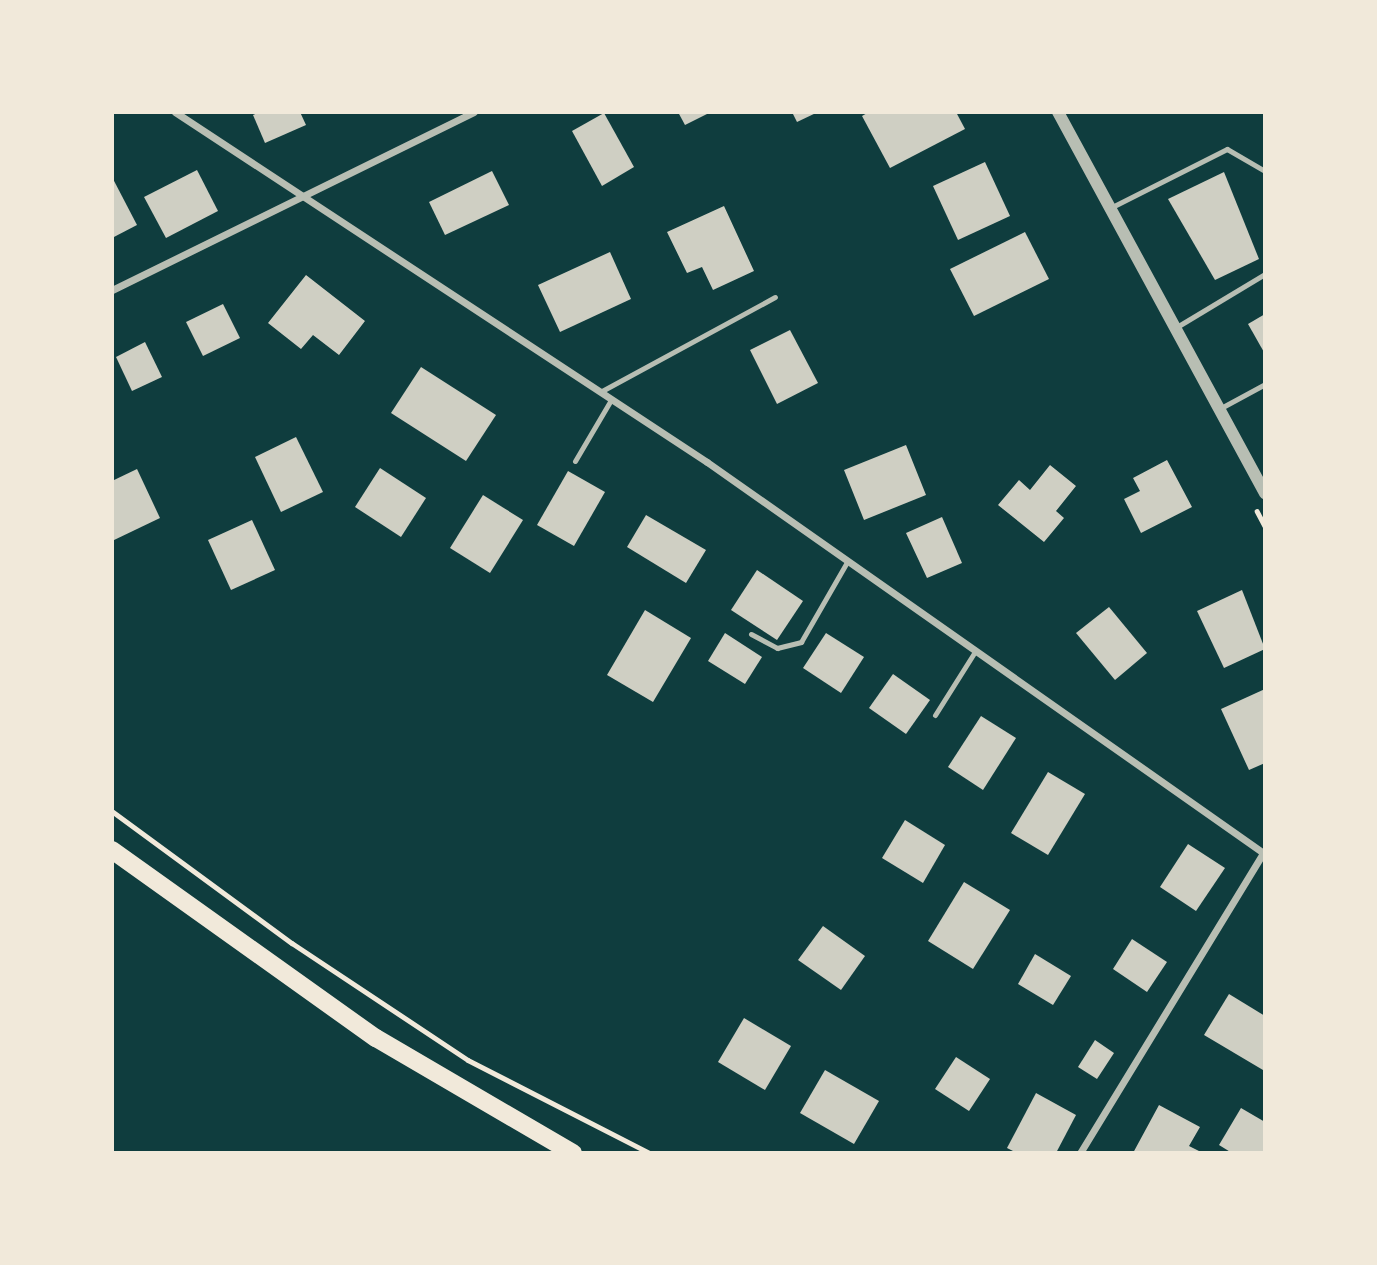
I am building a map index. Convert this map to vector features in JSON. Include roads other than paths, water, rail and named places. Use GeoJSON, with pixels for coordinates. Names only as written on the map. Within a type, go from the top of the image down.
{"type":"FeatureCollection","features":[{"type":"Feature","properties":{"kind":"main road"},"geometry":{"type":"LineString","coordinates":[[112,850],[376,1038],[573,1153]]}},
{"type":"Feature","properties":{"kind":"street"},"geometry":{"type":"LineString","coordinates":[[175,112],[611,400],[1264,854],[1080,1153]]}},
{"type":"Feature","properties":{"kind":"street"},"geometry":{"type":"LineString","coordinates":[[112,289],[474,112]]}},
{"type":"Feature","properties":{"kind":"street"},"geometry":{"type":"LineString","coordinates":[[1058,112],[1265,493]]}},
{"type":"Feature","properties":{"kind":"lane"},"geometry":{"type":"LineString","coordinates":[[1110,208],[1227,149],[1265,171]]}},
{"type":"Feature","properties":{"kind":"lane"},"geometry":{"type":"LineString","coordinates":[[1175,328],[1265,274]]}},
{"type":"Feature","properties":{"kind":"lane"},"geometry":{"type":"LineString","coordinates":[[600,393],[775,297]]}},
{"type":"Feature","properties":{"kind":"lane"},"geometry":{"type":"LineString","coordinates":[[1219,409],[1265,384]]}},
{"type":"Feature","properties":{"kind":"lane"},"geometry":{"type":"LineString","coordinates":[[575,461],[611,400]]}},
{"type":"Feature","properties":{"kind":"lane"},"geometry":{"type":"LineString","coordinates":[[751,634],[777,648],[801,642],[847,562]]}},
{"type":"Feature","properties":{"kind":"lane"},"geometry":{"type":"LineString","coordinates":[[935,715],[974,653]]}}]}
